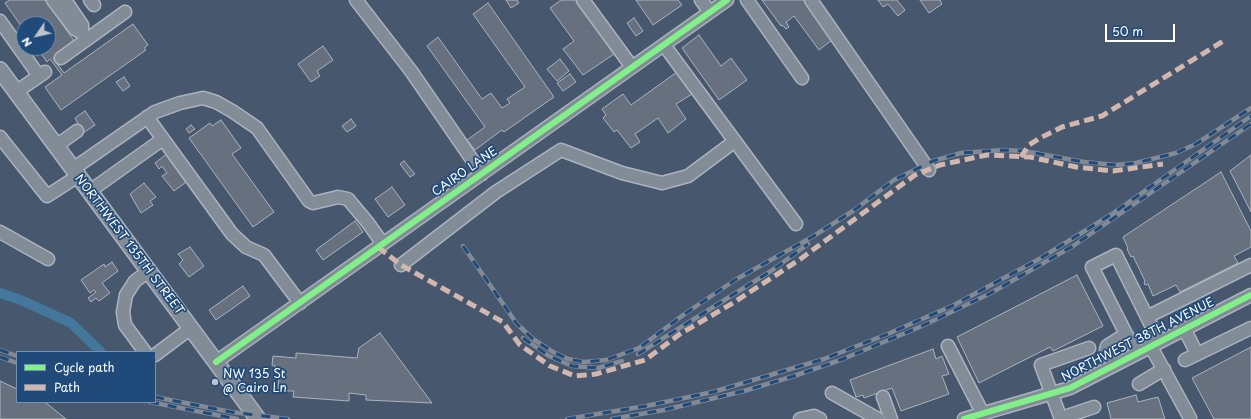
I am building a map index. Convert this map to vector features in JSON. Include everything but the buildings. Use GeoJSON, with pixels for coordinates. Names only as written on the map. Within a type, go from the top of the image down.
{"type":"FeatureCollection","features":[{"type":"Feature","properties":{"kind":"main road","name":"NORTHWEST 135TH STREET"},"geometry":{"type":"LineString","coordinates":[[1,74],[76,172],[258,419]]}},
{"type":"Feature","properties":{"kind":"street"},"geometry":{"type":"LineString","coordinates":[[53,0],[74,29],[84,37]]}},
{"type":"Feature","properties":{"kind":"street"},"geometry":{"type":"LineString","coordinates":[[64,0],[82,25],[84,37]]}},
{"type":"Feature","properties":{"kind":"street"},"geometry":{"type":"LineString","coordinates":[[356,0],[411,71],[482,174]]}},
{"type":"Feature","properties":{"kind":"street"},"geometry":{"type":"LineString","coordinates":[[583,0],[632,67]]}},
{"type":"Feature","properties":{"kind":"street"},"geometry":{"type":"LineString","coordinates":[[701,0],[710,12]]}},
{"type":"Feature","properties":{"kind":"street","name":"CAIRO LANE"},"geometry":{"type":"LineString","coordinates":[[216,362],[727,0]]}},
{"type":"Feature","properties":{"kind":"street"},"geometry":{"type":"LineString","coordinates":[[747,0],[802,78]]}},
{"type":"Feature","properties":{"kind":"street"},"geometry":{"type":"LineString","coordinates":[[811,0],[929,170]]}},
{"type":"Feature","properties":{"kind":"street"},"geometry":{"type":"LineString","coordinates":[[61,58],[84,37],[125,12]]}},
{"type":"Feature","properties":{"kind":"street"},"geometry":{"type":"LineString","coordinates":[[0,21],[42,74],[16,92]]}},
{"type":"Feature","properties":{"kind":"street"},"geometry":{"type":"LineString","coordinates":[[664,45],[796,224]]}},
{"type":"Feature","properties":{"kind":"street"},"geometry":{"type":"LineString","coordinates":[[0,137],[47,196],[147,117],[160,109],[190,100],[203,98],[216,102],[246,119],[257,128],[309,201],[314,203],[338,197],[348,199],[383,244]]}},
{"type":"Feature","properties":{"kind":"street"},"geometry":{"type":"LineString","coordinates":[[147,117],[232,234],[246,247],[264,255],[300,303]]}},
{"type":"Feature","properties":{"kind":"street"},"geometry":{"type":"LineString","coordinates":[[56,146],[77,131]]}},
{"type":"Feature","properties":{"kind":"street"},"geometry":{"type":"LineString","coordinates":[[90,192],[164,139]]}},
{"type":"Feature","properties":{"kind":"street"},"geometry":{"type":"LineString","coordinates":[[401,265],[496,192],[561,150],[622,173],[662,183],[688,176],[735,141]]}},
{"type":"Feature","properties":{"kind":"street"},"geometry":{"type":"LineString","coordinates":[[0,232],[48,259]]}},
{"type":"Feature","properties":{"kind":"street"},"geometry":{"type":"LineString","coordinates":[[1137,352],[1126,334],[1092,267],[1116,255],[1147,317],[1154,343],[1164,369],[1190,418]]}},
{"type":"Feature","properties":{"kind":"street"},"geometry":{"type":"LineString","coordinates":[[1147,317],[1251,265]]}},
{"type":"Feature","properties":{"kind":"street"},"geometry":{"type":"LineString","coordinates":[[145,351],[125,325],[123,312],[126,295],[135,281],[148,271]]}},
{"type":"Feature","properties":{"kind":"street","name":"NORTHWEST 38TH AVENUE"},"geometry":{"type":"LineString","coordinates":[[964,419],[1070,388],[1154,343],[1251,295]]}},
{"type":"Feature","properties":{"kind":"street"},"geometry":{"type":"LineString","coordinates":[[156,354],[191,328]]}},
{"type":"Feature","properties":{"kind":"street"},"geometry":{"type":"LineString","coordinates":[[1184,328],[1197,354]]}},
{"type":"Feature","properties":{"kind":"street"},"geometry":{"type":"LineString","coordinates":[[1185,360],[1251,328]]}},
{"type":"Feature","properties":{"kind":"street"},"geometry":{"type":"LineString","coordinates":[[1114,365],[1106,350],[1107,346],[1126,334]]}},
{"type":"Feature","properties":{"kind":"street"},"geometry":{"type":"LineString","coordinates":[[948,346],[983,414]]}},
{"type":"Feature","properties":{"kind":"street"},"geometry":{"type":"LineString","coordinates":[[1089,348],[1041,365],[1061,418],[1094,407]]}},
{"type":"Feature","properties":{"kind":"street"},"geometry":{"type":"LineString","coordinates":[[1139,384],[1164,369]]}},
{"type":"Feature","properties":{"kind":"street"},"geometry":{"type":"LineString","coordinates":[[832,393],[878,419]]}},
{"type":"Feature","properties":{"kind":"street"},"geometry":{"type":"LineString","coordinates":[[883,397],[890,419]]}},
{"type":"Feature","properties":{"kind":"street"},"geometry":{"type":"LineString","coordinates":[[800,419],[816,418]]}},
{"type":"Feature","properties":{"kind":"waterway"},"geometry":{"type":"LineString","coordinates":[[0,293],[21,300],[71,323],[100,351]]}},
{"type":"Feature","properties":{"kind":"railway"},"geometry":{"type":"LineString","coordinates":[[463,246],[517,324],[533,339],[553,352],[568,359],[584,362],[606,360],[639,348],[686,313],[735,280],[812,237],[853,211],[894,180],[933,161],[961,153],[1003,150],[1024,151],[1084,162],[1116,165],[1136,163],[1176,153],[1196,144],[1251,108]]}},
{"type":"Feature","properties":{"kind":"railway"},"geometry":{"type":"LineString","coordinates":[[567,419],[646,406],[713,392],[824,359],[890,333],[954,305],[1041,258],[1112,214],[1251,116]]}},
{"type":"Feature","properties":{"kind":"railway"},"geometry":{"type":"LineString","coordinates":[[612,419],[664,410],[744,391],[843,359],[922,326],[991,293],[1073,246],[1251,124]]}},
{"type":"Feature","properties":{"kind":"railway"},"geometry":{"type":"LineString","coordinates":[[638,354],[771,271],[808,244]]}},
{"type":"Feature","properties":{"kind":"railway"},"geometry":{"type":"LineString","coordinates":[[523,338],[549,356],[572,366],[598,368],[622,361]]}},
{"type":"Feature","properties":{"kind":"railway"},"geometry":{"type":"LineString","coordinates":[[0,350],[16,356]]}},
{"type":"Feature","properties":{"kind":"railway"},"geometry":{"type":"LineString","coordinates":[[0,357],[16,363]]}},
{"type":"Feature","properties":{"kind":"railway"},"geometry":{"type":"LineString","coordinates":[[156,397],[231,412],[288,419]]}},
{"type":"Feature","properties":{"kind":"railway"},"geometry":{"type":"LineString","coordinates":[[155,403],[237,419]]}},
{"type":"Feature","properties":{"kind":"marked path"},"geometry":{"type":"LineString","coordinates":[[1021,157],[1029,145],[1040,138],[1062,127],[1102,116],[1225,40]]}},
{"type":"Feature","properties":{"kind":"marked path"},"geometry":{"type":"LineString","coordinates":[[378,247],[401,265],[503,322],[520,345],[550,366],[575,376],[596,374],[645,360],[680,334],[733,303],[799,260],[915,175],[940,165],[987,155],[1030,157],[1076,167],[1113,171],[1163,164]]}},
{"type":"Feature","properties":{"kind":"cycle path"},"geometry":{"type":"LineString","coordinates":[[216,362],[727,0]]}},
{"type":"Feature","properties":{"kind":"cycle path"},"geometry":{"type":"LineString","coordinates":[[964,419],[1070,388],[1251,295]]}},
{"type":"Feature","properties":{"kind":"place","name":"NW 135 St @ Cairo Ln"},"geometry":{"type":"Point","coordinates":[215,382]}}]}
